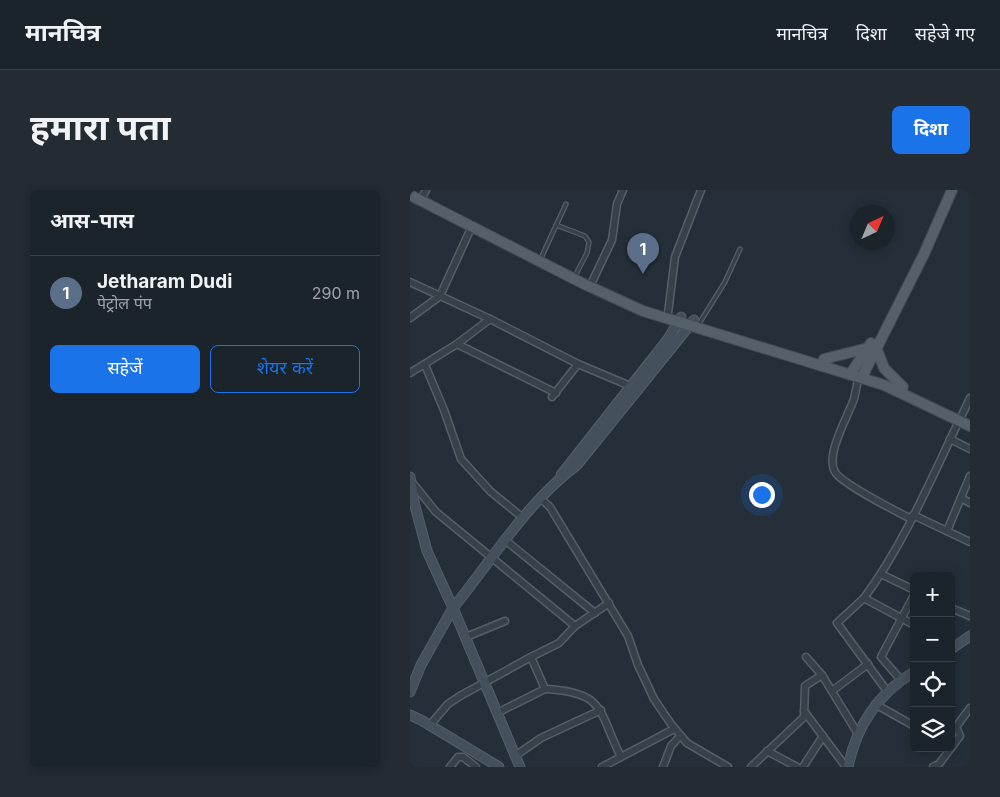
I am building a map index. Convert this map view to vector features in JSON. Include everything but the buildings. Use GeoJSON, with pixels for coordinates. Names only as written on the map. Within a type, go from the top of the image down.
{"type":"FeatureCollection","features":[{"type":"Feature","properties":{"kind":"main road"},"geometry":{"type":"LineString","coordinates":[[410,195],[422,194],[592,282],[668,312],[680,320]]}},
{"type":"Feature","properties":{"kind":"main road"},"geometry":{"type":"LineString","coordinates":[[422,194],[472,226],[620,301],[680,320],[824,359],[964,419]]}},
{"type":"Feature","properties":{"kind":"main road"},"geometry":{"type":"LineString","coordinates":[[858,373],[947,194]]}},
{"type":"Feature","properties":{"kind":"main road"},"geometry":{"type":"LineString","coordinates":[[694,323],[902,387],[964,419],[970,426]]}},
{"type":"Feature","properties":{"kind":"main road"},"geometry":{"type":"LineString","coordinates":[[824,359],[872,348]]}},
{"type":"Feature","properties":{"kind":"main road"},"geometry":{"type":"LineString","coordinates":[[872,348],[884,368],[902,387]]}},
{"type":"Feature","properties":{"kind":"street"},"geometry":{"type":"LineString","coordinates":[[592,282],[612,240],[617,204],[623,190]]}},
{"type":"Feature","properties":{"kind":"street"},"geometry":{"type":"LineString","coordinates":[[668,312],[675,257],[701,190]]}},
{"type":"Feature","properties":{"kind":"street"},"geometry":{"type":"LineString","coordinates":[[410,318],[440,296],[472,226]]}},
{"type":"Feature","properties":{"kind":"street"},"geometry":{"type":"LineString","coordinates":[[410,282],[490,319],[578,364],[635,388]]}},
{"type":"Feature","properties":{"kind":"street"},"geometry":{"type":"LineString","coordinates":[[410,372],[425,365],[490,319]]}},
{"type":"Feature","properties":{"kind":"street"},"geometry":{"type":"LineString","coordinates":[[635,388],[680,320]]}},
{"type":"Feature","properties":{"kind":"street"},"geometry":{"type":"LineString","coordinates":[[410,692],[421,666],[453,608],[505,540],[558,479],[568,463],[694,323]]}},
{"type":"Feature","properties":{"kind":"street"},"geometry":{"type":"LineString","coordinates":[[456,344],[554,395],[578,364]]}},
{"type":"Feature","properties":{"kind":"street"},"geometry":{"type":"LineString","coordinates":[[425,365],[461,458],[490,491],[523,518]]}},
{"type":"Feature","properties":{"kind":"street"},"geometry":{"type":"LineString","coordinates":[[858,373],[854,399],[837,441],[832,464],[835,472],[846,482],[912,517],[970,542]]}},
{"type":"Feature","properties":{"kind":"street"},"geometry":{"type":"LineString","coordinates":[[888,691],[837,623],[864,598],[881,574],[912,517],[950,439],[964,419],[970,398]]}},
{"type":"Feature","properties":{"kind":"street"},"geometry":{"type":"LineString","coordinates":[[950,439],[970,449]]}},
{"type":"Feature","properties":{"kind":"street"},"geometry":{"type":"LineString","coordinates":[[947,531],[970,476]]}},
{"type":"Feature","properties":{"kind":"street"},"geometry":{"type":"LineString","coordinates":[[410,479],[436,512],[576,626]]}},
{"type":"Feature","properties":{"kind":"street"},"geometry":{"type":"LineString","coordinates":[[410,479],[427,551],[466,637],[520,767]]}},
{"type":"Feature","properties":{"kind":"street"},"geometry":{"type":"LineString","coordinates":[[540,498],[550,507],[609,603],[628,636],[654,699],[674,729],[680,736],[728,767]]}},
{"type":"Feature","properties":{"kind":"street"},"geometry":{"type":"LineString","coordinates":[[960,498],[970,503]]}},
{"type":"Feature","properties":{"kind":"street"},"geometry":{"type":"LineString","coordinates":[[505,540],[595,613]]}},
{"type":"Feature","properties":{"kind":"street"},"geometry":{"type":"LineString","coordinates":[[881,574],[910,588]]}},
{"type":"Feature","properties":{"kind":"street"},"geometry":{"type":"LineString","coordinates":[[864,598],[910,623]]}},
{"type":"Feature","properties":{"kind":"street"},"geometry":{"type":"LineString","coordinates":[[901,680],[881,657],[910,602]]}},
{"type":"Feature","properties":{"kind":"street"},"geometry":{"type":"LineString","coordinates":[[430,725],[448,704],[558,642],[576,626],[609,603]]}},
{"type":"Feature","properties":{"kind":"street"},"geometry":{"type":"LineString","coordinates":[[955,610],[970,616]]}},
{"type":"Feature","properties":{"kind":"street"},"geometry":{"type":"LineString","coordinates":[[466,637],[504,621]]}},
{"type":"Feature","properties":{"kind":"street"},"geometry":{"type":"LineString","coordinates":[[955,646],[970,636]]}},
{"type":"Feature","properties":{"kind":"street"},"geometry":{"type":"LineString","coordinates":[[531,657],[545,689]]}},
{"type":"Feature","properties":{"kind":"street"},"geometry":{"type":"LineString","coordinates":[[806,657],[822,675],[858,734]]}},
{"type":"Feature","properties":{"kind":"street"},"geometry":{"type":"LineString","coordinates":[[832,691],[868,664]]}},
{"type":"Feature","properties":{"kind":"street"},"geometry":{"type":"LineString","coordinates":[[847,767],[858,734],[875,704],[901,680],[910,674]]}},
{"type":"Feature","properties":{"kind":"street"},"geometry":{"type":"LineString","coordinates":[[752,767],[804,717],[805,686],[822,675]]}},
{"type":"Feature","properties":{"kind":"street"},"geometry":{"type":"LineString","coordinates":[[497,713],[545,689],[575,692],[587,698],[601,710],[621,757]]}},
{"type":"Feature","properties":{"kind":"street"},"geometry":{"type":"LineString","coordinates":[[875,704],[910,724]]}},
{"type":"Feature","properties":{"kind":"street"},"geometry":{"type":"LineString","coordinates":[[955,743],[960,736],[956,727],[970,708]]}},
{"type":"Feature","properties":{"kind":"street"},"geometry":{"type":"LineString","coordinates":[[515,756],[541,738],[601,710]]}},
{"type":"Feature","properties":{"kind":"street"},"geometry":{"type":"LineString","coordinates":[[804,711],[847,767]]}},
{"type":"Feature","properties":{"kind":"street"},"geometry":{"type":"LineString","coordinates":[[410,715],[499,767]]}},
{"type":"Feature","properties":{"kind":"street"},"geometry":{"type":"LineString","coordinates":[[602,767],[674,729]]}},
{"type":"Feature","properties":{"kind":"street"},"geometry":{"type":"LineString","coordinates":[[663,767],[671,746],[680,736]]}},
{"type":"Feature","properties":{"kind":"street"},"geometry":{"type":"LineString","coordinates":[[803,767],[823,736]]}},
{"type":"Feature","properties":{"kind":"street"},"geometry":{"type":"LineString","coordinates":[[767,751],[798,767]]}},
{"type":"Feature","properties":{"kind":"street"},"geometry":{"type":"LineString","coordinates":[[938,766],[948,752]]}},
{"type":"Feature","properties":{"kind":"street"},"geometry":{"type":"LineString","coordinates":[[450,767],[458,757],[463,757],[476,767]]}},
{"type":"Feature","properties":{"kind":"lane"},"geometry":{"type":"LineString","coordinates":[[542,256],[566,204]]}},
{"type":"Feature","properties":{"kind":"lane"},"geometry":{"type":"LineString","coordinates":[[556,225],[585,236],[589,242],[587,253],[576,274]]}},
{"type":"Feature","properties":{"kind":"lane"},"geometry":{"type":"LineString","coordinates":[[694,323],[725,282],[740,249]]}},
{"type":"Feature","properties":{"kind":"place","name":"Jetharam Dudi"},"geometry":{"type":"Point","coordinates":[643,274]}}]}
